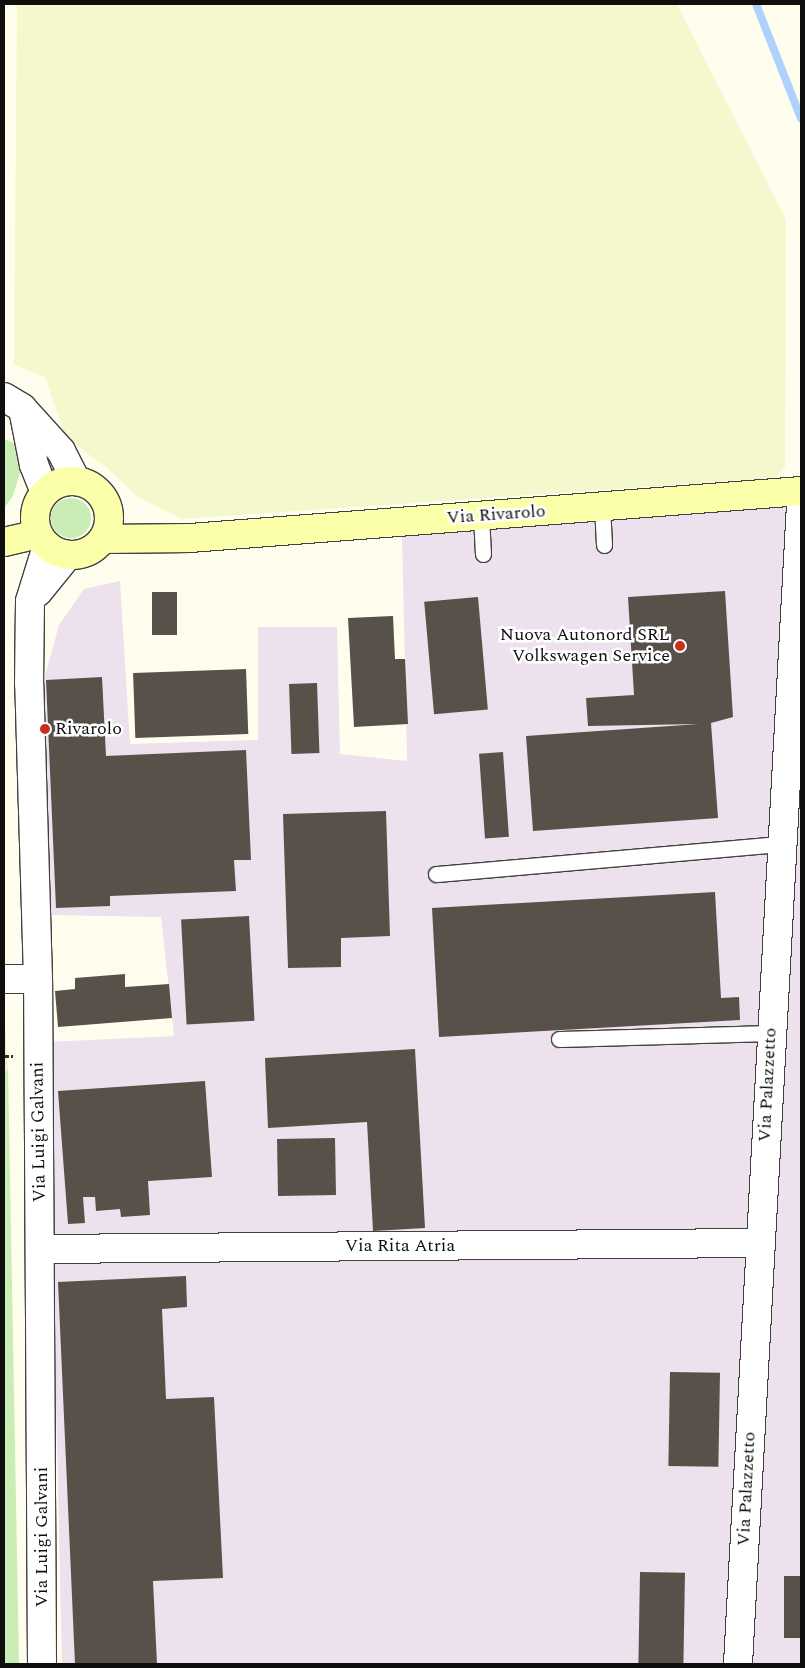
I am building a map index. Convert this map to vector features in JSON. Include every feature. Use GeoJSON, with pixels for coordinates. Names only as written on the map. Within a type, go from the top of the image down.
{"type":"FeatureCollection","features":[{"type":"Feature","properties":{"kind":"main road"},"geometry":{"type":"LineString","coordinates":[[4,526],[46,529],[88,552],[103,539],[108,526],[108,511],[97,491],[76,481],[59,483],[46,529]]}},
{"type":"Feature","properties":{"kind":"main road","name":"Via Rivarolo"},"geometry":{"type":"LineString","coordinates":[[103,539],[190,538],[801,491]]}},
{"type":"Feature","properties":{"kind":"main road","name":"Via Rivarolo"},"geometry":{"type":"LineString","coordinates":[[108,511],[190,538]]}},
{"type":"Feature","properties":{"kind":"main road"},"geometry":{"type":"LineString","coordinates":[[4,542],[46,529]]}},
{"type":"Feature","properties":{"kind":"street"},"geometry":{"type":"LineString","coordinates":[[13,402],[61,451],[76,481]]}},
{"type":"Feature","properties":{"kind":"street"},"geometry":{"type":"LineString","coordinates":[[13,402],[34,465],[46,529]]}},
{"type":"Feature","properties":{"kind":"street","name":"Via Palazzetto"},"geometry":{"type":"LineString","coordinates":[[738,1664],[759,1243],[801,506]]}},
{"type":"Feature","properties":{"kind":"street","name":"Via Luigi Galvani"},"geometry":{"type":"LineString","coordinates":[[42,1664],[38,979],[29,684],[30,601],[46,529]]}},
{"type":"Feature","properties":{"kind":"street"},"geometry":{"type":"LineString","coordinates":[[4,979],[38,979]]}},
{"type":"Feature","properties":{"kind":"street","name":"Via Rita Atria"},"geometry":{"type":"LineString","coordinates":[[41,1249],[759,1243]]}},
{"type":"Feature","properties":{"kind":"lane"},"geometry":{"type":"LineString","coordinates":[[602,506],[604,544]]}},
{"type":"Feature","properties":{"kind":"lane"},"geometry":{"type":"LineString","coordinates":[[481,516],[483,554]]}},
{"type":"Feature","properties":{"kind":"lane"},"geometry":{"type":"LineString","coordinates":[[436,874],[781,844]]}},
{"type":"Feature","properties":{"kind":"lane"},"geometry":{"type":"LineString","coordinates":[[559,1039],[772,1032]]}},
{"type":"Feature","properties":{"kind":"shaded area"},"geometry":{"type":"Polygon","coordinates":[[[801,505],[801,1664],[62,1664],[48,1042],[174,1036],[161,917],[45,915],[39,697],[59,625],[84,589],[120,581],[130,744],[258,740],[258,627],[337,627],[340,754],[407,761],[402,534],[801,505]]]}},
{"type":"Feature","properties":{"kind":"shaded area"},"geometry":{"type":"Polygon","coordinates":[[[4,1010],[8,1070],[4,1072],[4,1010]]]}},
{"type":"Feature","properties":{"kind":"green space"},"geometry":{"type":"Polygon","coordinates":[[[17,4],[677,4],[786,220],[785,468],[774,478],[182,519],[139,498],[106,467],[66,438],[45,377],[14,365],[17,4]]]}},
{"type":"Feature","properties":{"kind":"green space"},"geometry":{"type":"Polygon","coordinates":[[[4,439],[19,445],[22,466],[13,496],[4,508],[4,439]]]}},
{"type":"Feature","properties":{"kind":"green space"},"geometry":{"type":"Polygon","coordinates":[[[75,498],[82,501],[88,507],[91,518],[90,526],[82,535],[75,538],[67,538],[60,535],[52,526],[51,514],[54,507],[63,499],[75,498]]]}},
{"type":"Feature","properties":{"kind":"green space"},"geometry":{"type":"Polygon","coordinates":[[[8,1070],[19,1664],[4,1664],[4,1072],[8,1070]]]}},
{"type":"Feature","properties":{"kind":"building"},"geometry":{"type":"Polygon","coordinates":[[[725,591],[733,717],[711,723],[718,818],[533,831],[526,736],[699,724],[588,726],[586,698],[634,695],[628,597],[725,591]]]}},
{"type":"Feature","properties":{"kind":"building"},"geometry":{"type":"Polygon","coordinates":[[[152,592],[177,592],[177,635],[152,635],[152,592]]]}},
{"type":"Feature","properties":{"kind":"building"},"geometry":{"type":"Polygon","coordinates":[[[478,597],[488,710],[434,714],[424,602],[478,597]]]}},
{"type":"Feature","properties":{"kind":"building"},"geometry":{"type":"Polygon","coordinates":[[[393,616],[395,659],[405,659],[408,724],[354,727],[348,618],[393,616]]]}},
{"type":"Feature","properties":{"kind":"building"},"geometry":{"type":"Polygon","coordinates":[[[246,669],[248,734],[135,738],[133,673],[246,669]]]}},
{"type":"Feature","properties":{"kind":"building"},"geometry":{"type":"Polygon","coordinates":[[[102,677],[106,756],[246,750],[251,860],[234,860],[236,891],[110,896],[110,906],[56,908],[46,680],[102,677]]]}},
{"type":"Feature","properties":{"kind":"building"},"geometry":{"type":"Polygon","coordinates":[[[317,683],[319,753],[291,754],[289,684],[317,683]]]}},
{"type":"Feature","properties":{"kind":"building"},"geometry":{"type":"Polygon","coordinates":[[[503,752],[509,837],[485,838],[479,754],[503,752]]]}},
{"type":"Feature","properties":{"kind":"building"},"geometry":{"type":"Polygon","coordinates":[[[386,811],[390,936],[341,938],[341,967],[288,968],[283,814],[386,811]]]}},
{"type":"Feature","properties":{"kind":"building"},"geometry":{"type":"Polygon","coordinates":[[[715,892],[721,998],[739,997],[740,1020],[439,1037],[432,908],[715,892]]]}},
{"type":"Feature","properties":{"kind":"building"},"geometry":{"type":"Polygon","coordinates":[[[249,916],[254,1021],[187,1024],[181,920],[249,916]]]}},
{"type":"Feature","properties":{"kind":"building"},"geometry":{"type":"Polygon","coordinates":[[[125,974],[125,987],[169,984],[172,1018],[58,1027],[55,991],[75,989],[75,978],[125,974]]]}},
{"type":"Feature","properties":{"kind":"building"},"geometry":{"type":"Polygon","coordinates":[[[415,1049],[425,1228],[373,1231],[367,1122],[268,1128],[265,1058],[415,1049]]]}},
{"type":"Feature","properties":{"kind":"building"},"geometry":{"type":"Polygon","coordinates":[[[205,1081],[212,1177],[148,1181],[150,1215],[121,1217],[120,1209],[96,1211],[95,1197],[83,1197],[85,1223],[68,1224],[58,1091],[205,1081]]]}},
{"type":"Feature","properties":{"kind":"building"},"geometry":{"type":"Polygon","coordinates":[[[335,1138],[336,1195],[278,1196],[277,1139],[335,1138]]]}},
{"type":"Feature","properties":{"kind":"building"},"geometry":{"type":"Polygon","coordinates":[[[186,1276],[187,1307],[162,1309],[166,1399],[214,1397],[223,1578],[153,1581],[157,1664],[75,1664],[58,1282],[186,1276]]]}},
{"type":"Feature","properties":{"kind":"building"},"geometry":{"type":"Polygon","coordinates":[[[670,1372],[720,1373],[718,1467],[668,1466],[670,1372]]]}},
{"type":"Feature","properties":{"kind":"building"},"geometry":{"type":"Polygon","coordinates":[[[640,1572],[685,1573],[683,1664],[638,1664],[640,1572]]]}},
{"type":"Feature","properties":{"kind":"building"},"geometry":{"type":"Polygon","coordinates":[[[784,1576],[801,1576],[801,1638],[784,1638],[784,1576]]]}},
{"type":"Feature","properties":{"kind":"waterway"},"geometry":{"type":"LineString","coordinates":[[756,4],[801,118]]}},
{"type":"Feature","properties":{"kind":"place","name":"Nuova Autonord SRL Volkswagen Service"},"geometry":{"type":"Point","coordinates":[680,646]}},
{"type":"Feature","properties":{"kind":"place","name":"Rivarolo"},"geometry":{"type":"Point","coordinates":[45,729]}}]}
